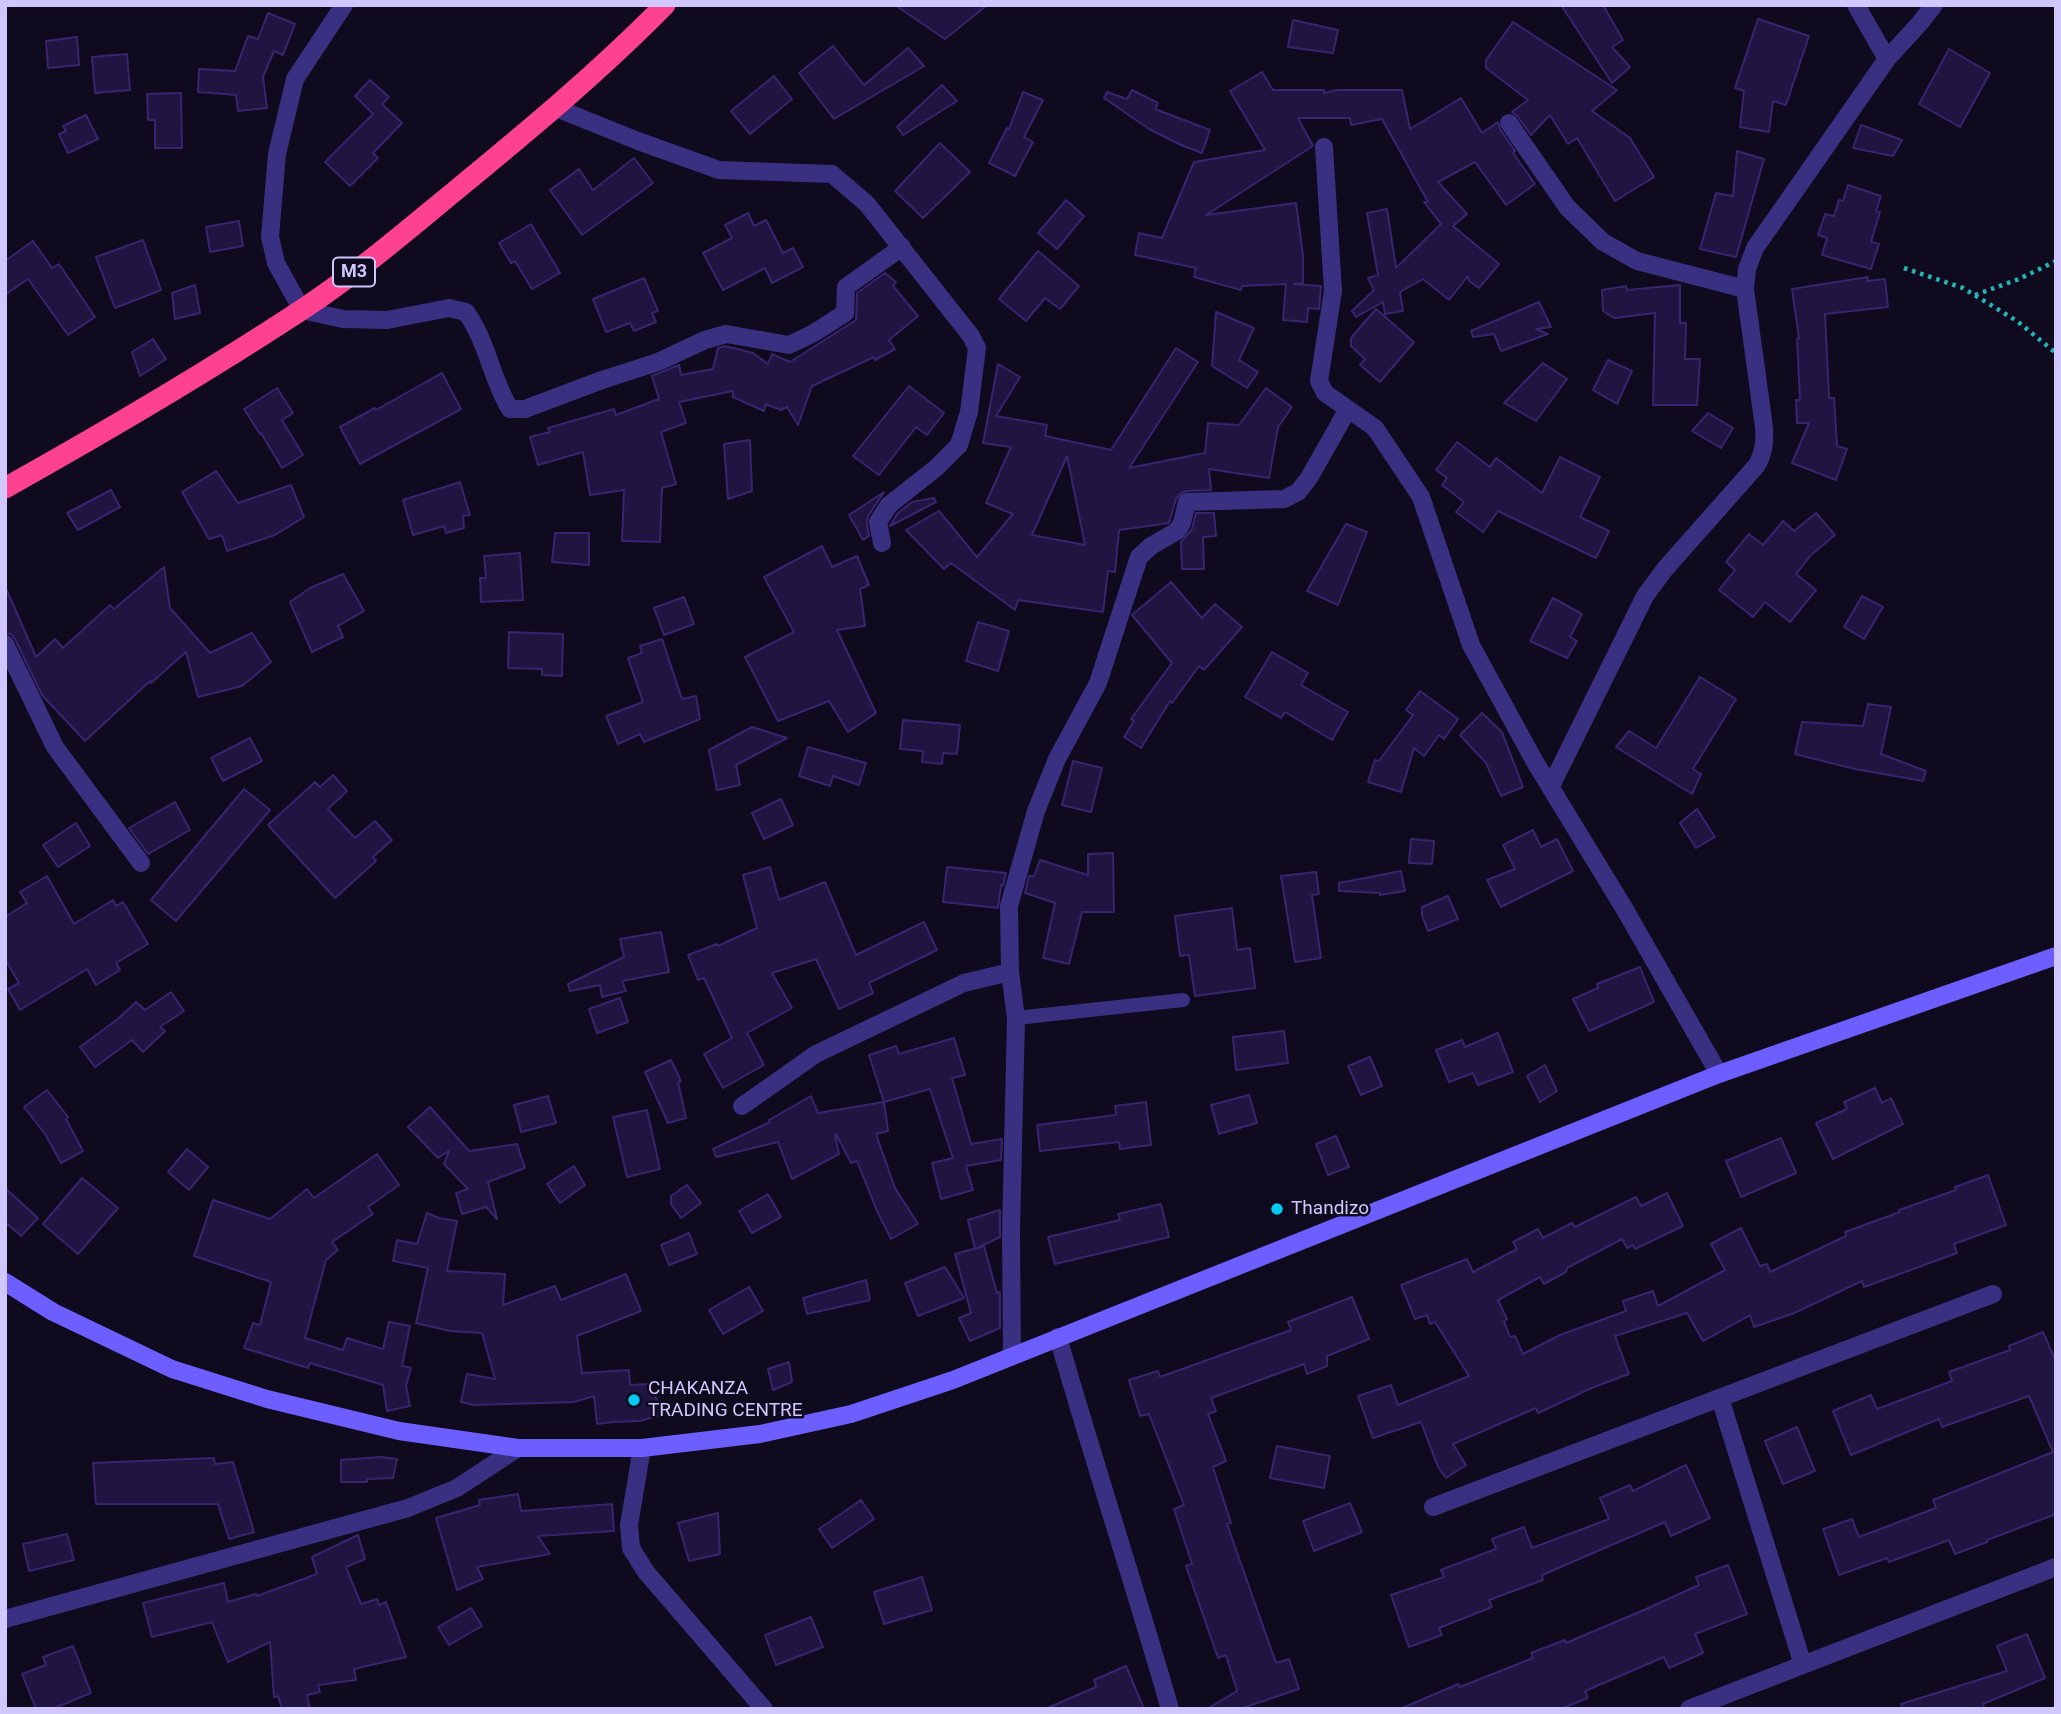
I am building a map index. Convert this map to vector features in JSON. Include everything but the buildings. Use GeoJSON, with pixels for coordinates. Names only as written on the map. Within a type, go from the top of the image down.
{"type":"FeatureCollection","features":[{"type":"Feature","properties":{"kind":"highway","name":"M3"},"geometry":{"type":"LineString","coordinates":[[5,488],[125,421],[302,310],[376,255],[556,108],[625,46],[665,5]]}},
{"type":"Feature","properties":{"kind":"main road"},"geometry":{"type":"LineString","coordinates":[[5,1282],[53,1312],[172,1369],[267,1399],[399,1431],[518,1448],[642,1448],[760,1434],[851,1414],[953,1380],[1719,1074],[2056,956]]}},
{"type":"Feature","properties":{"kind":"street"},"geometry":{"type":"LineString","coordinates":[[344,5],[295,79],[277,154],[270,237],[276,263],[302,310],[343,319],[387,320],[449,308],[466,312],[478,329],[503,398],[510,409],[526,409],[658,362],[705,340],[726,334],[789,345],[845,313],[846,287],[902,247]]}},
{"type":"Feature","properties":{"kind":"street"},"geometry":{"type":"LineString","coordinates":[[1856,5],[1887,59]]}},
{"type":"Feature","properties":{"kind":"street"},"geometry":{"type":"LineString","coordinates":[[1551,786],[1645,596],[1664,569],[1757,465],[1765,447],[1745,289],[1747,269],[1755,248],[1887,59],[1934,5]]}},
{"type":"Feature","properties":{"kind":"street"},"geometry":{"type":"LineString","coordinates":[[556,108],[719,170],[832,174],[867,204],[971,335],[977,348],[969,412],[959,445],[936,468],[889,505],[878,522],[882,543]]}},
{"type":"Feature","properties":{"kind":"street"},"geometry":{"type":"LineString","coordinates":[[1509,123],[1567,207],[1603,242],[1637,261],[1745,289]]}},
{"type":"Feature","properties":{"kind":"street"},"geometry":{"type":"LineString","coordinates":[[1324,147],[1334,291],[1319,380],[1325,393],[1375,428],[1420,497],[1471,645],[1535,762],[1625,908],[1719,1074]]}},
{"type":"Feature","properties":{"kind":"street"},"geometry":{"type":"LineString","coordinates":[[1012,1356],[1011,1232],[1017,1018],[1010,972],[1009,906],[1036,811],[1057,759],[1098,683],[1139,557],[1151,546],[1177,531],[1182,523],[1187,502],[1273,500],[1284,499],[1298,492],[1309,478],[1348,409]]}},
{"type":"Feature","properties":{"kind":"street"},"geometry":{"type":"LineString","coordinates":[[5,645],[55,747],[141,863]]}},
{"type":"Feature","properties":{"kind":"street"},"geometry":{"type":"LineString","coordinates":[[742,1106],[816,1054],[964,983],[1010,972]]}},
{"type":"Feature","properties":{"kind":"street"},"geometry":{"type":"LineString","coordinates":[[1433,1507],[1993,1294]]}},
{"type":"Feature","properties":{"kind":"street"},"geometry":{"type":"LineString","coordinates":[[1058,1337],[1170,1709]]}},
{"type":"Feature","properties":{"kind":"street"},"geometry":{"type":"LineString","coordinates":[[1720,1398],[1803,1665]]}},
{"type":"Feature","properties":{"kind":"street"},"geometry":{"type":"LineString","coordinates":[[5,1619],[408,1508],[457,1488],[518,1448]]}},
{"type":"Feature","properties":{"kind":"street"},"geometry":{"type":"LineString","coordinates":[[642,1448],[629,1525],[631,1548],[646,1572],[764,1709]]}},
{"type":"Feature","properties":{"kind":"street"},"geometry":{"type":"LineString","coordinates":[[1689,1709],[2056,1567]]}},
{"type":"Feature","properties":{"kind":"lane"},"geometry":{"type":"LineString","coordinates":[[1017,1018],[1183,1000]]}},
{"type":"Feature","properties":{"kind":"path"},"geometry":{"type":"LineString","coordinates":[[1974,295],[2019,279],[2056,261]]}},
{"type":"Feature","properties":{"kind":"path"},"geometry":{"type":"LineString","coordinates":[[1904,268],[1963,288],[2017,321],[2056,353]]}},
{"type":"Feature","properties":{"kind":"place","name":"Thandizo"},"geometry":{"type":"Point","coordinates":[1277,1209]}},
{"type":"Feature","properties":{"kind":"place","name":"CHAKANZA TRADING CENTRE"},"geometry":{"type":"Point","coordinates":[634,1400]}}]}
